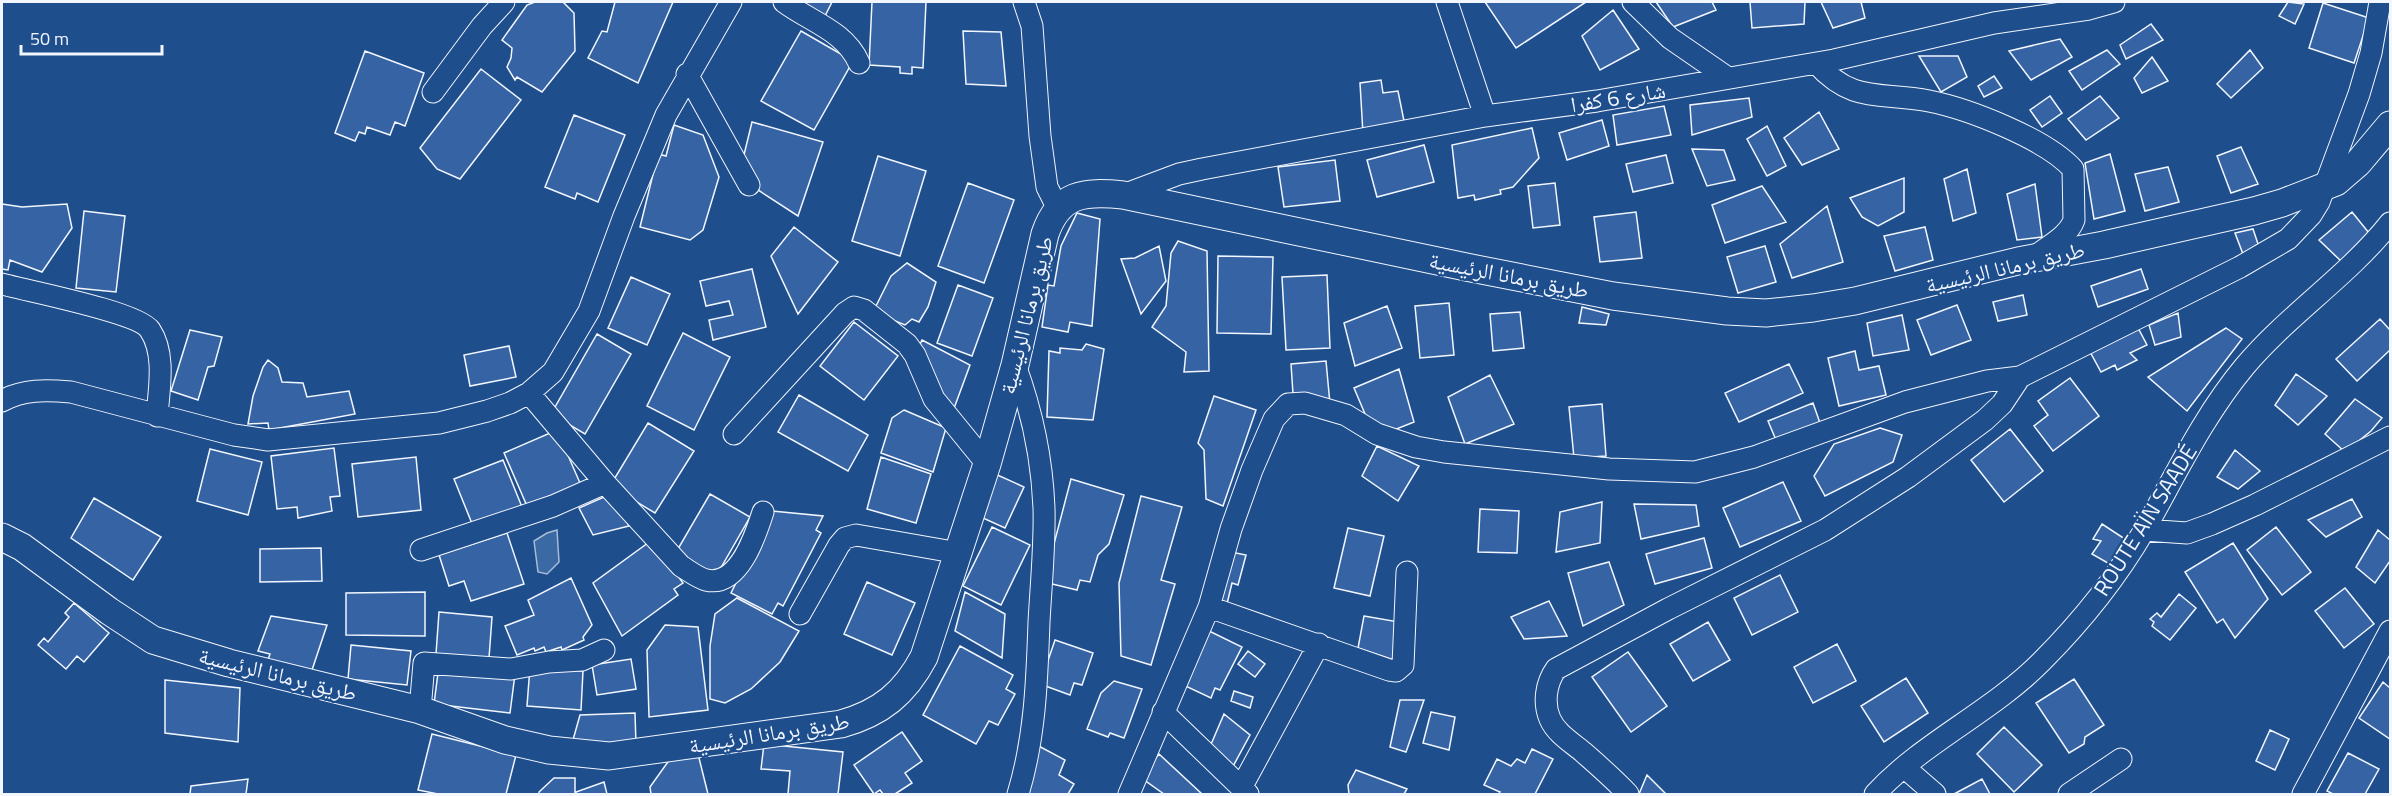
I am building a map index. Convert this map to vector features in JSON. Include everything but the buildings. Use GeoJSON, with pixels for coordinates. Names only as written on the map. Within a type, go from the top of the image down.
{"type":"FeatureCollection","features":[{"type":"Feature","properties":{"kind":"main road","name":"طريق برمانا الرئيسية"},"geometry":{"type":"LineString","coordinates":[[2,537],[22,547],[109,611],[153,640],[229,663],[420,710],[505,740],[549,750],[609,756],[841,724],[873,713],[893,698],[918,668],[931,641],[960,553],[1015,365],[1045,234],[1058,209],[1078,195],[1102,193],[1123,195],[1602,294],[1727,311],[1767,313],[1813,308],[2254,211],[2336,182],[2358,163],[2391,125]]}},
{"type":"Feature","properties":{"kind":"street"},"geometry":{"type":"LineString","coordinates":[[433,92],[482,26],[504,2]]}},
{"type":"Feature","properties":{"kind":"street"},"geometry":{"type":"LineString","coordinates":[[784,2],[841,38],[854,51],[859,63]]}},
{"type":"Feature","properties":{"kind":"street"},"geometry":{"type":"LineString","coordinates":[[1024,2],[1032,26],[1040,136],[1047,187],[1058,209]]}},
{"type":"Feature","properties":{"kind":"street"},"geometry":{"type":"LineString","coordinates":[[1447,2],[1485,116]]}},
{"type":"Feature","properties":{"kind":"street"},"geometry":{"type":"LineString","coordinates":[[1634,2],[1670,38],[1728,78]]}},
{"type":"Feature","properties":{"kind":"street","name":"شارع 6 كفرا"},"geometry":{"type":"LineString","coordinates":[[1123,195],[1179,174],[1202,169],[1485,116],[1597,101],[1816,63],[1994,24],[2090,9],[2114,2]]}},
{"type":"Feature","properties":{"kind":"street"},"geometry":{"type":"LineString","coordinates":[[1129,795],[1209,607],[1231,529],[1252,470],[1274,419],[1284,407],[1294,402],[1305,403],[1346,415],[1377,434],[1416,447],[1609,469],[1695,472],[1754,457],[1905,402],[1987,381],[2020,377],[2288,239],[2311,215],[2325,187],[2360,94],[2372,53],[2380,2]]}},
{"type":"Feature","properties":{"kind":"street"},"geometry":{"type":"LineString","coordinates":[[2,401],[28,392],[45,390],[71,392],[234,435],[268,440],[439,423],[487,411],[529,393],[552,372],[589,310],[666,115],[724,4]]}},
{"type":"Feature","properties":{"kind":"street"},"geometry":{"type":"LineString","coordinates":[[1816,63],[1835,81],[1851,90],[1863,94],[1930,100],[1964,110],[2011,130],[2062,157],[2073,169],[2074,220],[2071,228],[2032,258]]}},
{"type":"Feature","properties":{"kind":"street"},"geometry":{"type":"LineString","coordinates":[[687,74],[749,184]]}},
{"type":"Feature","properties":{"kind":"street","name":"ROUTE AÏN SAADÉ"},"geometry":{"type":"LineString","coordinates":[[1875,795],[1904,767],[2010,690],[2041,662],[2103,590],[2144,530],[2175,472],[2215,407],[2245,366],[2350,265],[2391,222]]}},
{"type":"Feature","properties":{"kind":"street"},"geometry":{"type":"LineString","coordinates":[[2,284],[127,316],[147,326],[157,347],[159,366],[157,416]]}},
{"type":"Feature","properties":{"kind":"street"},"geometry":{"type":"LineString","coordinates":[[734,434],[845,313],[854,307],[864,310],[907,344],[915,355],[934,399],[987,464]]}},
{"type":"Feature","properties":{"kind":"street"},"geometry":{"type":"LineString","coordinates":[[1015,365],[1034,424],[1044,508],[1035,709],[1026,766],[1018,795]]}},
{"type":"Feature","properties":{"kind":"street"},"geometry":{"type":"LineString","coordinates":[[1628,795],[1612,777],[1558,731],[1550,719],[1546,706],[1546,693],[1556,669],[1825,530],[1908,477],[1985,420],[2002,404],[2020,377]]}},
{"type":"Feature","properties":{"kind":"street"},"geometry":{"type":"LineString","coordinates":[[529,393],[605,483],[681,566],[707,581],[723,578],[742,562],[752,545],[764,512]]}},
{"type":"Feature","properties":{"kind":"street"},"geometry":{"type":"LineString","coordinates":[[2144,530],[2187,533],[2212,524],[2391,437]]}},
{"type":"Feature","properties":{"kind":"street"},"geometry":{"type":"LineString","coordinates":[[421,550],[553,506],[605,483]]}},
{"type":"Feature","properties":{"kind":"street"},"geometry":{"type":"LineString","coordinates":[[800,614],[839,545],[848,537],[856,535],[960,553]]}},
{"type":"Feature","properties":{"kind":"street"},"geometry":{"type":"LineString","coordinates":[[1209,607],[1389,670],[1401,669],[1407,609],[1407,572]]}},
{"type":"Feature","properties":{"kind":"street"},"geometry":{"type":"LineString","coordinates":[[2303,795],[2391,631]]}},
{"type":"Feature","properties":{"kind":"street"},"geometry":{"type":"LineString","coordinates":[[1163,712],[1245,791],[1319,644]]}},
{"type":"Feature","properties":{"kind":"street"},"geometry":{"type":"LineString","coordinates":[[420,710],[424,663],[511,669],[549,662],[582,660],[604,650]]}},
{"type":"Feature","properties":{"kind":"street"},"geometry":{"type":"LineString","coordinates":[[2069,795],[2121,759]]}},
{"type":"Feature","properties":{"kind":"street"},"geometry":{"type":"LineString","coordinates":[[1904,767],[1935,795]]}},
{"type":"Feature","properties":{"kind":"water"},"geometry":{"type":"Polygon","coordinates":[[[557,530],[559,562],[547,574],[538,572],[534,541],[557,530]]]}}]}
